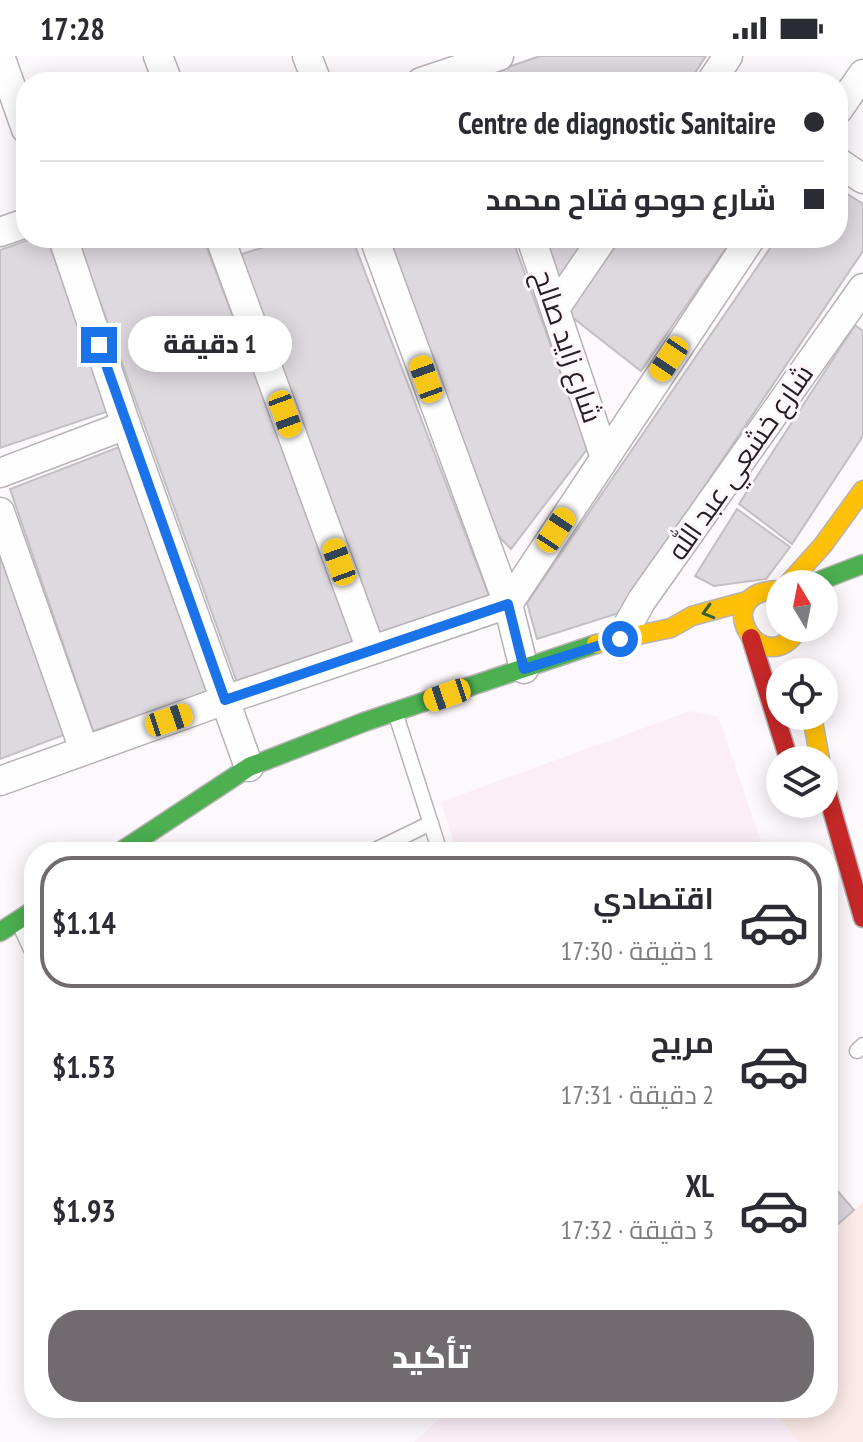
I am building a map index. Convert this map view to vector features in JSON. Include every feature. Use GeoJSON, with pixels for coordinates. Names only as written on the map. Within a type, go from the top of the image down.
{"type":"FeatureCollection","features":[{"type":"Feature","properties":{"kind":"street"},"geometry":{"type":"LineString","coordinates":[[0,56],[16,101]]}},
{"type":"Feature","properties":{"kind":"street"},"geometry":{"type":"LineString","coordinates":[[469,68],[499,56]]}},
{"type":"Feature","properties":{"kind":"street"},"geometry":{"type":"LineString","coordinates":[[848,96],[863,74]]}},
{"type":"Feature","properties":{"kind":"street"},"geometry":{"type":"LineString","coordinates":[[66,248],[126,425],[249,767]]}},
{"type":"Feature","properties":{"kind":"street"},"geometry":{"type":"LineString","coordinates":[[224,248],[371,650]]}},
{"type":"Feature","properties":{"kind":"street"},"geometry":{"type":"LineString","coordinates":[[378,248],[508,604],[524,669]]}},
{"type":"Feature","properties":{"kind":"street","name":"شارع زايد صالح"},"geometry":{"type":"LineString","coordinates":[[535,248],[604,455]]}},
{"type":"Feature","properties":{"kind":"street"},"geometry":{"type":"LineString","coordinates":[[556,307],[596,248]]}},
{"type":"Feature","properties":{"kind":"street"},"geometry":{"type":"LineString","coordinates":[[0,781],[225,700],[508,604],[744,248]]}},
{"type":"Feature","properties":{"kind":"street","name":"شارع خشعي عبد الله"},"geometry":{"type":"LineString","coordinates":[[620,639],[642,600],[860,300]]}},
{"type":"Feature","properties":{"kind":"street"},"geometry":{"type":"LineString","coordinates":[[0,473],[126,425]]}},
{"type":"Feature","properties":{"kind":"street"},"geometry":{"type":"LineString","coordinates":[[801,570],[861,497]]}},
{"type":"Feature","properties":{"kind":"street"},"geometry":{"type":"LineString","coordinates":[[0,512],[84,750]]}},
{"type":"Feature","properties":{"kind":"street"},"geometry":{"type":"LineString","coordinates":[[838,574],[863,564]]}},
{"type":"Feature","properties":{"kind":"street"},"geometry":{"type":"LineString","coordinates":[[135,842],[249,767],[395,712],[524,669],[620,639],[671,628],[692,616],[747,601],[766,589]]}},
{"type":"Feature","properties":{"kind":"street"},"geometry":{"type":"LineString","coordinates":[[747,601],[742,621],[743,635],[784,746]]}},
{"type":"Feature","properties":{"kind":"street"},"geometry":{"type":"LineString","coordinates":[[671,628],[693,634]]}},
{"type":"Feature","properties":{"kind":"street"},"geometry":{"type":"LineString","coordinates":[[743,635],[769,647],[784,642]]}},
{"type":"Feature","properties":{"kind":"street"},"geometry":{"type":"LineString","coordinates":[[798,642],[799,657]]}},
{"type":"Feature","properties":{"kind":"street"},"geometry":{"type":"LineString","coordinates":[[834,818],[862,917]]}},
{"type":"Feature","properties":{"kind":"street"},"geometry":{"type":"LineString","coordinates":[[838,895],[843,905],[862,917]]}},
{"type":"Feature","properties":{"kind":"street"},"geometry":{"type":"LineString","coordinates":[[0,932],[24,917]]}},
{"type":"Feature","properties":{"kind":"lane"},"geometry":{"type":"LineString","coordinates":[[395,712],[437,842]]}},
{"type":"Feature","properties":{"kind":"lane"},"geometry":{"type":"LineString","coordinates":[[392,842],[431,823]]}},
{"type":"Feature","properties":{"kind":"lane"},"geometry":{"type":"LineString","coordinates":[[18,921],[24,934]]}},
{"type":"Feature","properties":{"kind":"shaded area"},"geometry":{"type":"Polygon","coordinates":[[[690,711],[718,717],[762,842],[454,842],[441,802],[690,711]]]}},
{"type":"Feature","properties":{"kind":"shaded area"},"geometry":{"type":"Polygon","coordinates":[[[863,1202],[863,1442],[799,1442],[779,1418],[838,1418],[838,1225],[863,1202]]]}},
{"type":"Feature","properties":{"kind":"shaded area"},"geometry":{"type":"Polygon","coordinates":[[[440,1418],[779,1418],[799,1442],[414,1442],[440,1418]]]}},
{"type":"Feature","properties":{"kind":"building"},"geometry":{"type":"Polygon","coordinates":[[[540,56],[706,56],[696,72],[494,72],[540,56]]]}},
{"type":"Feature","properties":{"kind":"building"},"geometry":{"type":"Polygon","coordinates":[[[848,194],[863,204],[863,251],[619,613],[537,639],[527,603],[770,248],[848,248],[848,194]]]}},
{"type":"Feature","properties":{"kind":"building"},"geometry":{"type":"Polygon","coordinates":[[[16,244],[16,248],[51,248],[109,411],[0,448],[0,250],[16,244]]]}},
{"type":"Feature","properties":{"kind":"building"},"geometry":{"type":"Polygon","coordinates":[[[81,248],[207,248],[358,645],[238,685],[81,248]]]}},
{"type":"Feature","properties":{"kind":"building"},"geometry":{"type":"Polygon","coordinates":[[[261,248],[356,248],[491,601],[381,640],[239,255],[261,248]]]}},
{"type":"Feature","properties":{"kind":"building"},"geometry":{"type":"Polygon","coordinates":[[[390,248],[516,248],[588,448],[511,549],[486,523],[390,248]]]}},
{"type":"Feature","properties":{"kind":"building"},"geometry":{"type":"Polygon","coordinates":[[[547,248],[580,248],[559,281],[547,248]]]}},
{"type":"Feature","properties":{"kind":"building"},"geometry":{"type":"Polygon","coordinates":[[[614,248],[726,248],[641,371],[568,314],[614,248]]]}},
{"type":"Feature","properties":{"kind":"building"},"geometry":{"type":"Polygon","coordinates":[[[855,325],[863,331],[863,436],[792,544],[739,504],[855,325]]]}},
{"type":"Feature","properties":{"kind":"building"},"geometry":{"type":"Polygon","coordinates":[[[119,447],[209,692],[93,731],[10,489],[119,447]]]}},
{"type":"Feature","properties":{"kind":"building"},"geometry":{"type":"Polygon","coordinates":[[[737,509],[790,547],[773,570],[766,570],[766,579],[714,586],[695,576],[737,509]]]}},
{"type":"Feature","properties":{"kind":"building"},"geometry":{"type":"Polygon","coordinates":[[[0,551],[64,735],[0,759],[0,551]]]}},
{"type":"Feature","properties":{"kind":"building"},"geometry":{"type":"Polygon","coordinates":[[[838,1192],[854,1210],[838,1224],[838,1192]]]}},
{"type":"Feature","properties":{"kind":"traffic: fast"},"geometry":{"type":"LineString","coordinates":[[838,574],[863,564]]}},
{"type":"Feature","properties":{"kind":"traffic: fast"},"geometry":{"type":"LineString","coordinates":[[135,842],[249,767],[364,722],[596,644]]}},
{"type":"Feature","properties":{"kind":"traffic: fast"},"geometry":{"type":"LineString","coordinates":[[0,932],[24,916]]}},
{"type":"Feature","properties":{"kind":"traffic: slow"},"geometry":{"type":"LineString","coordinates":[[801,570],[863,490]]}},
{"type":"Feature","properties":{"kind":"traffic: slow"},"geometry":{"type":"LineString","coordinates":[[766,593],[758,594],[746,604],[743,618],[748,631],[757,642],[770,647],[786,642]]}},
{"type":"Feature","properties":{"kind":"traffic: slow"},"geometry":{"type":"LineString","coordinates":[[596,644],[671,628],[692,616],[747,601]]}},
{"type":"Feature","properties":{"kind":"traffic: slow"},"geometry":{"type":"LineString","coordinates":[[815,730],[817,746]]}},
{"type":"Feature","properties":{"kind":"traffic: jam"},"geometry":{"type":"LineString","coordinates":[[751,638],[785,746]]}},
{"type":"Feature","properties":{"kind":"traffic: jam"},"geometry":{"type":"LineString","coordinates":[[834,818],[863,918]]}},
{"type":"Feature","properties":{"kind":"route"},"geometry":{"type":"LineString","coordinates":[[99,345],[225,700],[508,604],[524,669],[620,639]]}}]}
